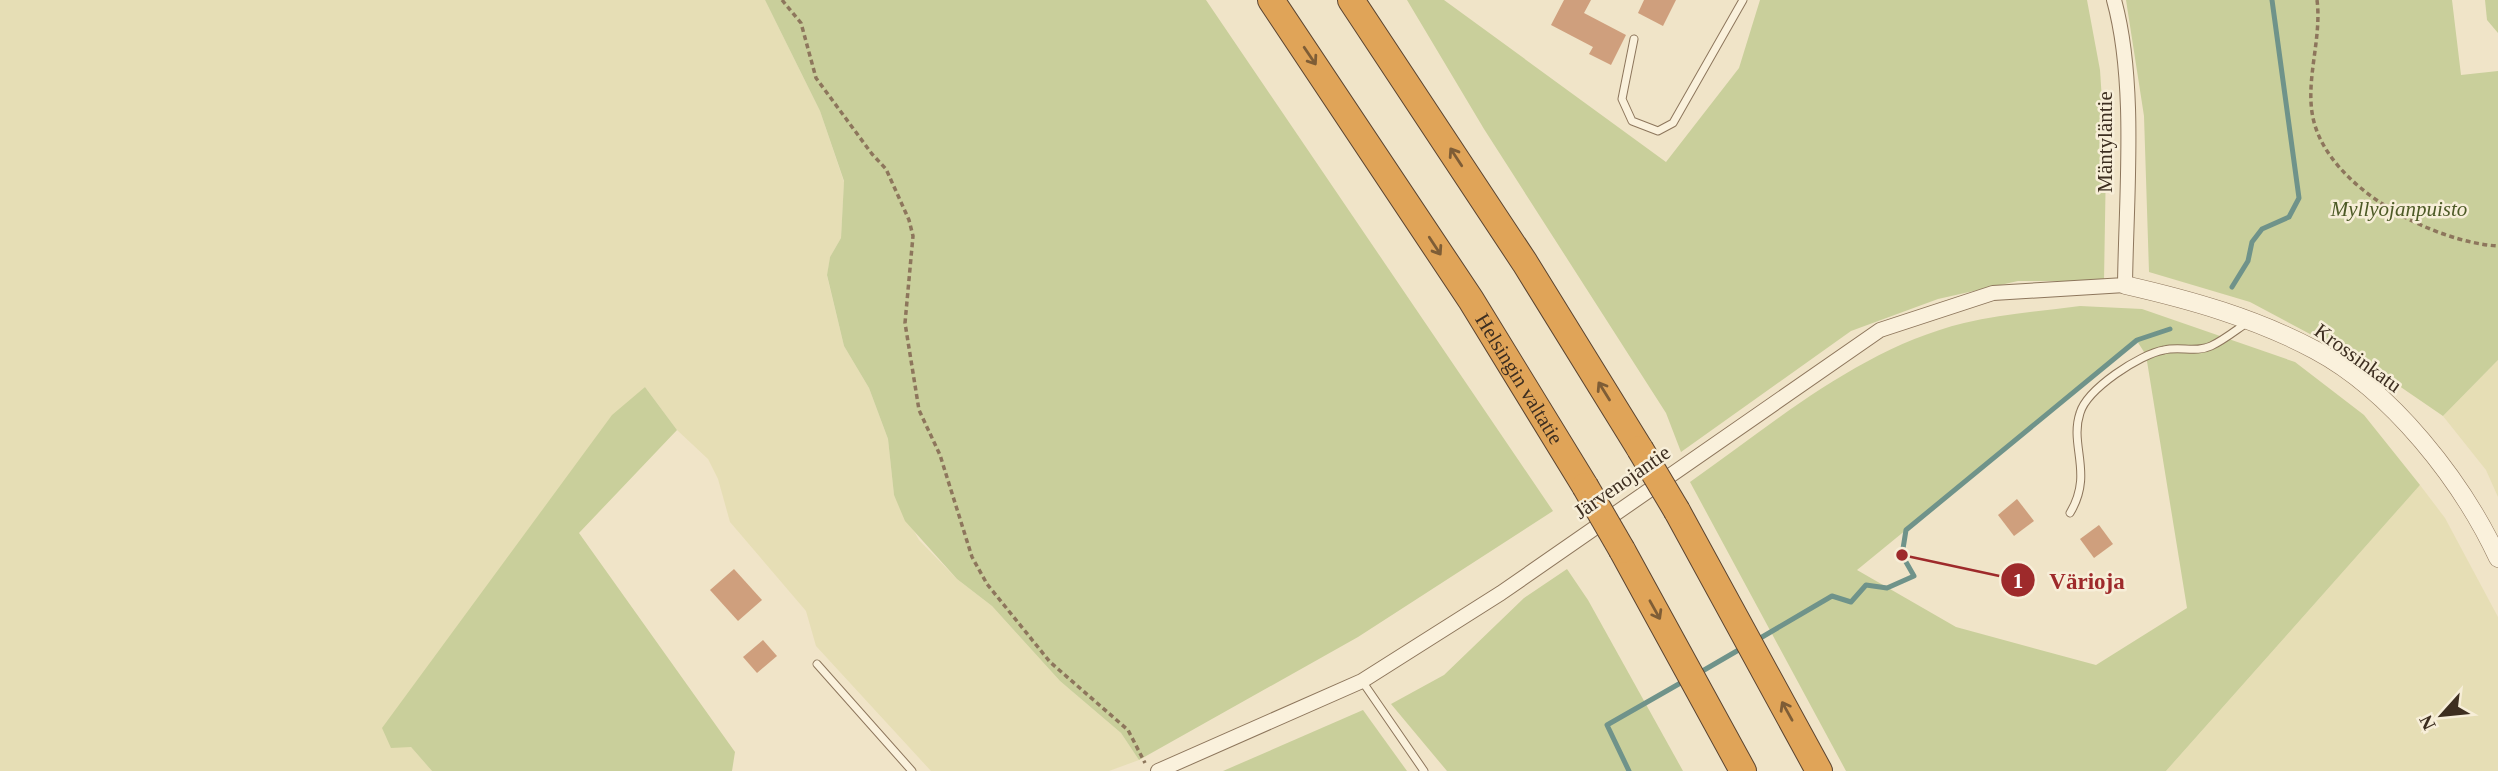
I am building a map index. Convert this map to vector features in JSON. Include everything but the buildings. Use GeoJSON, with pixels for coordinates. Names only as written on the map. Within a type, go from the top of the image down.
{"type":"FeatureCollection","features":[{"type":"Feature","properties":{"kind":"highway","name":"Helsingin valtatie"},"geometry":{"type":"LineString","coordinates":[[1271,0],[1471,300],[1585,486],[1743,771]]}},
{"type":"Feature","properties":{"kind":"highway"},"geometry":{"type":"LineString","coordinates":[[1351,0],[1525,263],[1640,449],[1819,771]]}},
{"type":"Feature","properties":{"kind":"street","name":"Mäntyläntie"},"geometry":{"type":"LineString","coordinates":[[2115,0],[2122,35],[2127,97],[2125,285]]}},
{"type":"Feature","properties":{"kind":"street","name":"Krossinkatu"},"geometry":{"type":"LineString","coordinates":[[2125,285],[2187,299],[2251,320],[2317,351],[2373,392],[2398,416],[2457,486],[2498,558]]}},
{"type":"Feature","properties":{"kind":"street","name":"Järvenojantie"},"geometry":{"type":"LineString","coordinates":[[1158,771],[1362,681],[1500,593],[1880,330],[1993,293],[2125,285]]}},
{"type":"Feature","properties":{"kind":"lane"},"geometry":{"type":"LineString","coordinates":[[1634,39],[1622,99],[1632,121],[1658,131],[1673,123],[1743,0]]}},
{"type":"Feature","properties":{"kind":"lane"},"geometry":{"type":"LineString","coordinates":[[2070,513],[2082,485],[2079,425],[2080,413],[2088,400],[2124,368],[2146,355],[2166,349],[2194,350],[2211,346],[2251,320]]}},
{"type":"Feature","properties":{"kind":"lane"},"geometry":{"type":"LineString","coordinates":[[817,664],[912,771]]}},
{"type":"Feature","properties":{"kind":"lane"},"geometry":{"type":"LineString","coordinates":[[1362,681],[1424,771]]}},
{"type":"Feature","properties":{"kind":"path"},"geometry":{"type":"LineString","coordinates":[[782,0],[801,23],[816,78],[886,169],[909,220],[913,236],[905,323],[919,410],[940,456],[972,557],[987,584],[1051,662],[1128,730],[1150,771]]}},
{"type":"Feature","properties":{"kind":"path"},"geometry":{"type":"LineString","coordinates":[[2317,0],[2320,21],[2312,85],[2313,118],[2322,142],[2364,190],[2396,214],[2452,239],[2498,246]]}},
{"type":"Feature","properties":{"kind":"shaded area"},"geometry":{"type":"Polygon","coordinates":[[[0,0],[765,0],[820,111],[844,182],[841,238],[830,257],[827,276],[844,346],[869,388],[888,439],[894,495],[919,540],[957,579],[992,606],[1060,681],[1121,733],[1139,760],[1109,771],[931,771],[816,646],[806,611],[730,522],[718,479],[708,459],[677,430],[645,387],[411,747],[432,771],[0,771],[0,0]]]}},
{"type":"Feature","properties":{"kind":"shaded area"},"geometry":{"type":"Polygon","coordinates":[[[2498,360],[2498,497],[2486,470],[2443,416],[2498,360]]]}},
{"type":"Feature","properties":{"kind":"shaded area"},"geometry":{"type":"Polygon","coordinates":[[[2420,485],[2445,518],[2498,617],[2498,771],[2166,771],[2420,485]]]}},
{"type":"Feature","properties":{"kind":"green space"},"geometry":{"type":"Polygon","coordinates":[[[765,0],[1206,0],[1553,511],[1358,637],[1139,760],[1121,733],[1060,681],[992,606],[957,579],[905,521],[894,495],[888,439],[869,388],[844,346],[827,275],[830,257],[841,238],[844,181],[820,111],[765,0]]]}},
{"type":"Feature","properties":{"kind":"green space"},"geometry":{"type":"Polygon","coordinates":[[[1407,0],[1444,0],[1666,162],[1739,68],[1760,0],[2087,0],[2100,70],[2106,161],[2104,281],[2018,281],[1938,299],[1851,331],[1681,452],[1666,413],[1484,129],[1407,0]]]}},
{"type":"Feature","properties":{"kind":"green space","name":"Myllyojanpuisto"},"geometry":{"type":"Polygon","coordinates":[[[2126,0],[2452,0],[2461,75],[2498,71],[2498,360],[2443,416],[2370,366],[2250,302],[2149,272],[2144,116],[2126,0]]]}},
{"type":"Feature","properties":{"kind":"green space"},"geometry":{"type":"Polygon","coordinates":[[[2485,0],[2498,0],[2498,33],[2487,20],[2485,0]]]}},
{"type":"Feature","properties":{"kind":"green space"},"geometry":{"type":"Polygon","coordinates":[[[2080,306],[2142,309],[2295,362],[2364,415],[2420,485],[2166,771],[1846,771],[1690,482],[1820,389],[1890,350],[1964,323],[2080,306]],[[2137,341],[1857,570],[1956,627],[2096,665],[2187,608],[2146,355],[2137,341]]]}},
{"type":"Feature","properties":{"kind":"green space"},"geometry":{"type":"Polygon","coordinates":[[[645,387],[677,430],[579,533],[735,752],[732,771],[432,771],[411,747],[391,748],[382,728],[612,415],[645,387]]]}},
{"type":"Feature","properties":{"kind":"green space"},"geometry":{"type":"Polygon","coordinates":[[[1567,569],[1588,600],[1683,771],[1447,771],[1391,704],[1444,675],[1524,598],[1567,569]]]}},
{"type":"Feature","properties":{"kind":"green space"},"geometry":{"type":"Polygon","coordinates":[[[1363,710],[1407,771],[1223,771],[1363,710]]]}},
{"type":"Feature","properties":{"kind":"waterway"},"geometry":{"type":"LineString","coordinates":[[2232,287],[2248,261],[2252,242],[2262,229],[2289,217],[2299,198],[2272,0]]}},
{"type":"Feature","properties":{"kind":"waterway"},"geometry":{"type":"LineString","coordinates":[[1757,640],[1832,596],[1851,602],[1866,585],[1887,588],[1914,576],[1902,555],[1906,530],[2137,340],[2170,329]]}},
{"type":"Feature","properties":{"kind":"waterway"},"geometry":{"type":"LineString","coordinates":[[1699,673],[1742,648]]}},
{"type":"Feature","properties":{"kind":"waterway"},"geometry":{"type":"LineString","coordinates":[[1629,771],[1607,725],[1684,681]]}},
{"type":"Feature","properties":{"kind":"place","name":"Värioja"},"geometry":{"type":"Point","coordinates":[1902,555]}}]}
